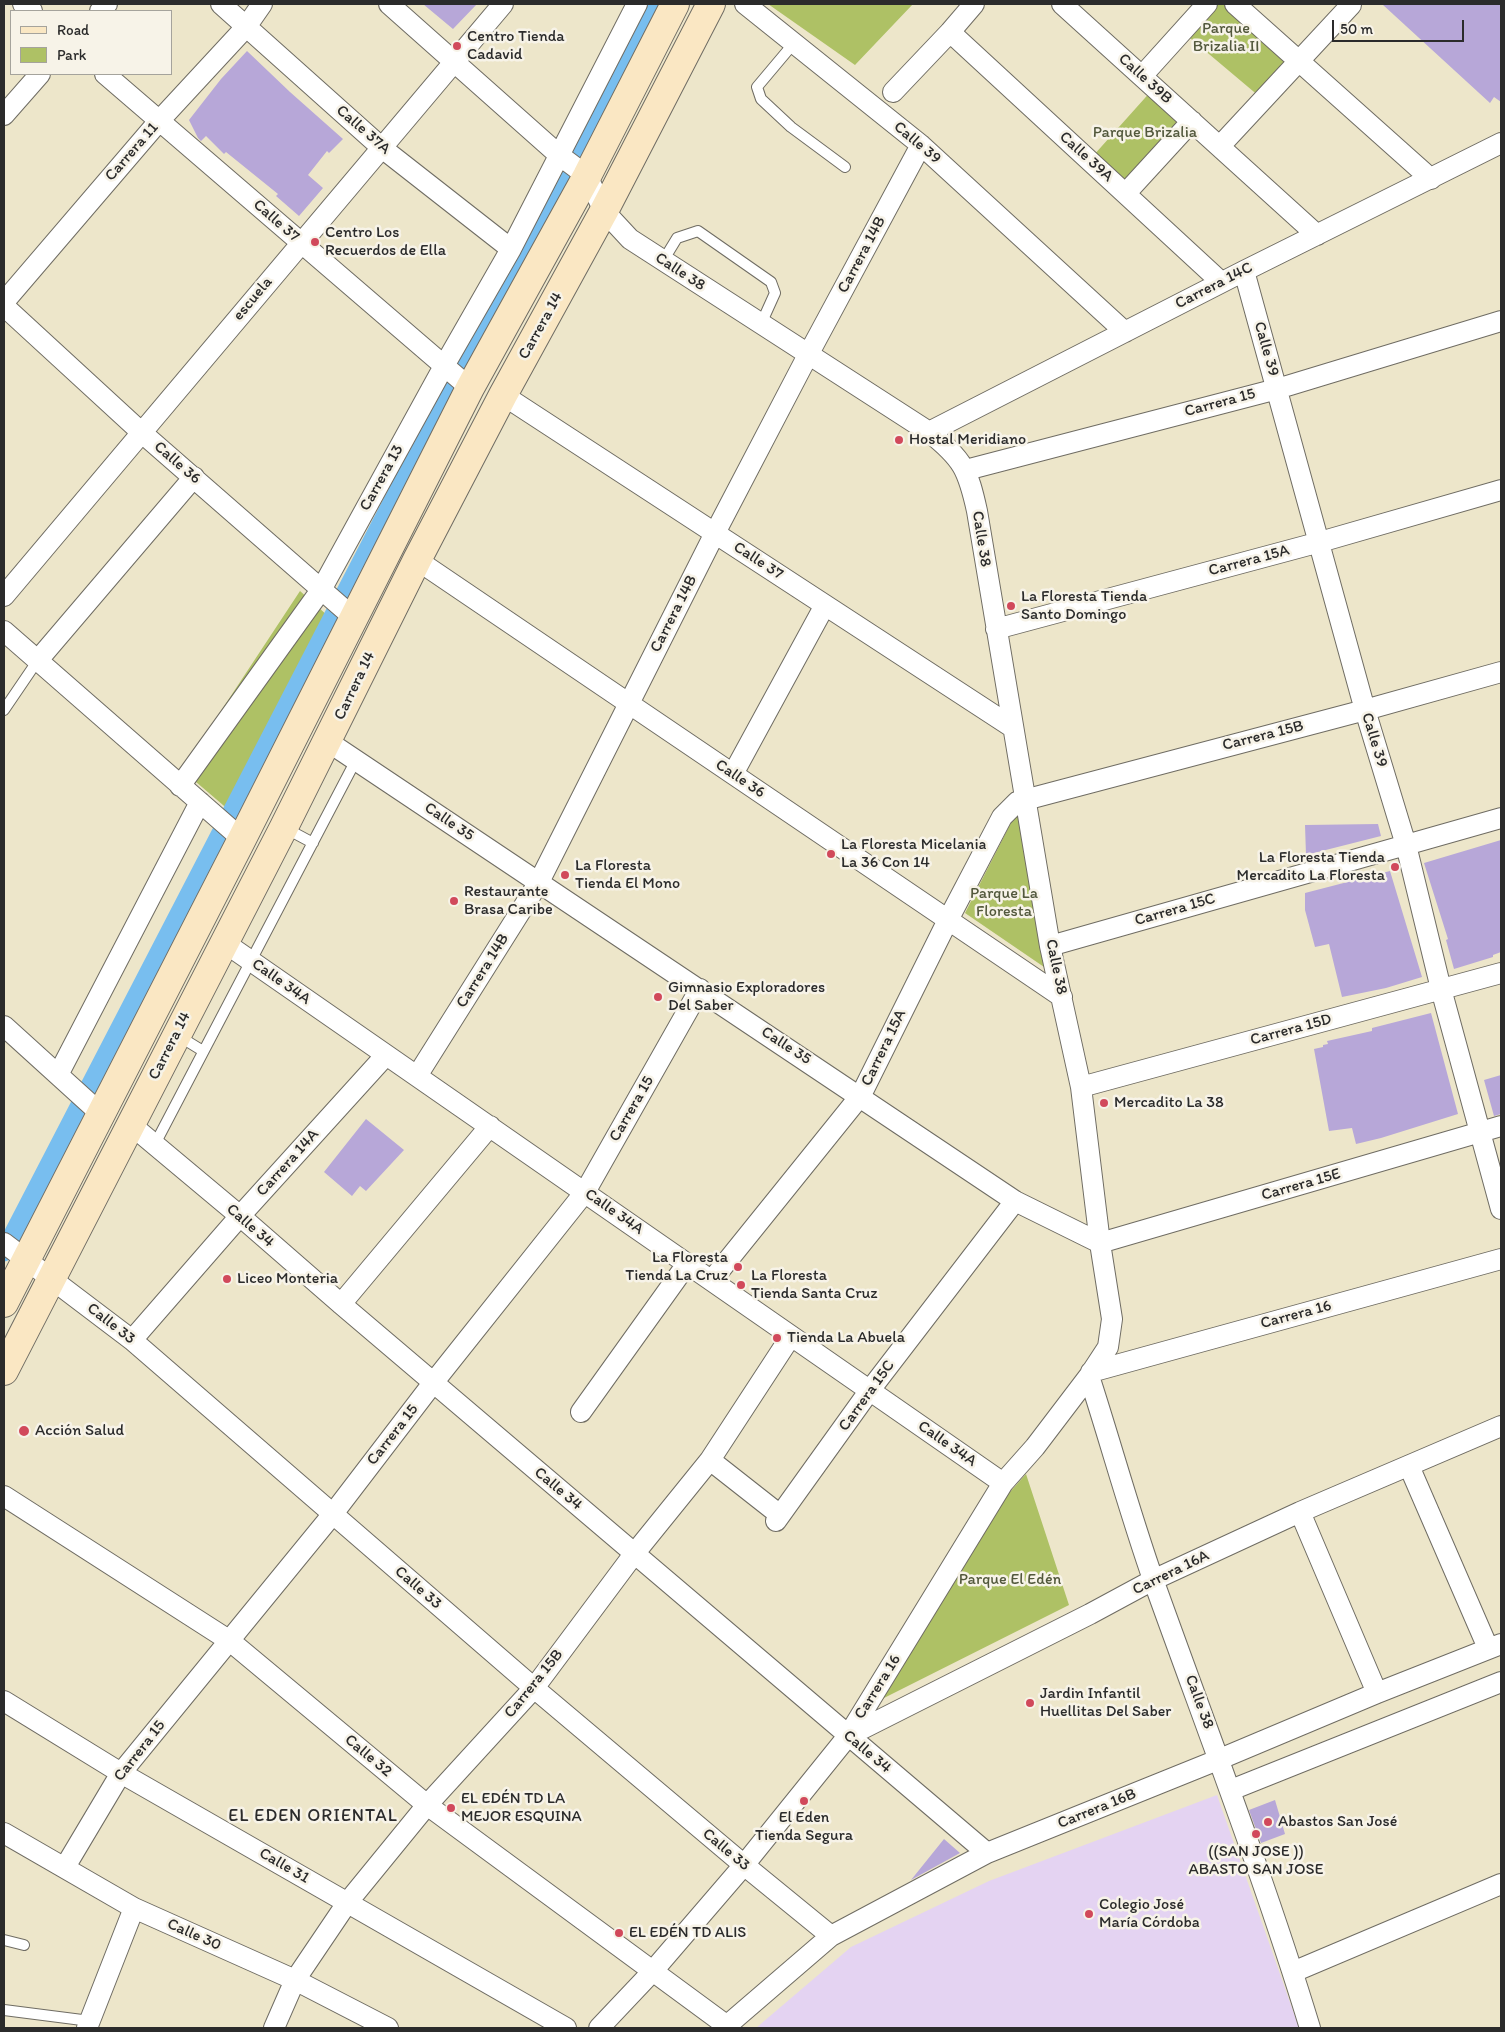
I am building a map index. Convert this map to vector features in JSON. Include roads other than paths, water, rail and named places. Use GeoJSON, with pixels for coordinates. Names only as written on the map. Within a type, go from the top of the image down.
{"type":"FeatureCollection","features":[{"type":"Feature","properties":{"kind":"main road","name":"Carrera 14"},"geometry":{"type":"LineString","coordinates":[[4,1302],[14,1250],[94,1108],[237,834],[465,385],[572,164],[674,4]]}},
{"type":"Feature","properties":{"kind":"main road","name":"Carrera 14"},"geometry":{"type":"LineString","coordinates":[[4,1370],[176,1034],[225,943],[417,560],[503,395],[604,211],[711,4]]}},
{"type":"Feature","properties":{"kind":"street","name":"Calle 37A"},"geometry":{"type":"LineString","coordinates":[[221,4],[382,148],[511,250]]}},
{"type":"Feature","properties":{"kind":"street","name":"Carrera 11"},"geometry":{"type":"LineString","coordinates":[[4,302],[159,120],[246,27],[262,4]]}},
{"type":"Feature","properties":{"kind":"street","name":"Calle 38"},"geometry":{"type":"LineString","coordinates":[[389,4],[572,164],[604,211],[630,239],[929,432],[948,447],[966,470],[978,511],[1012,727],[1050,946],[1081,1087],[1100,1243],[1112,1319],[1108,1346]]}},
{"type":"Feature","properties":{"kind":"street","name":"escuela"},"geometry":{"type":"LineString","coordinates":[[4,596],[300,242],[503,4]]}},
{"type":"Feature","properties":{"kind":"street","name":"Carrera 13"},"geometry":{"type":"LineString","coordinates":[[180,786],[323,591],[511,250],[572,164],[637,4]]}},
{"type":"Feature","properties":{"kind":"street","name":"Calle 39"},"geometry":{"type":"LineString","coordinates":[[745,4],[922,145],[1125,332]]}},
{"type":"Feature","properties":{"kind":"street"},"geometry":{"type":"LineString","coordinates":[[893,92],[974,4]]}},
{"type":"Feature","properties":{"kind":"street","name":"Calle 39B"},"geometry":{"type":"LineString","coordinates":[[1062,4],[1317,234]]}},
{"type":"Feature","properties":{"kind":"street"},"geometry":{"type":"LineString","coordinates":[[1142,76],[1207,4]]}},
{"type":"Feature","properties":{"kind":"street"},"geometry":{"type":"LineString","coordinates":[[1235,4],[1431,178]]}},
{"type":"Feature","properties":{"kind":"street"},"geometry":{"type":"LineString","coordinates":[[1220,146],[1352,5]]}},
{"type":"Feature","properties":{"kind":"street","name":"Calle 39A"},"geometry":{"type":"LineString","coordinates":[[950,32],[1222,282]]}},
{"type":"Feature","properties":{"kind":"street"},"geometry":{"type":"LineString","coordinates":[[4,115],[39,75]]}},
{"type":"Feature","properties":{"kind":"street","name":"Calle 37"},"geometry":{"type":"LineString","coordinates":[[106,75],[465,385]]}},
{"type":"Feature","properties":{"kind":"street"},"geometry":{"type":"LineString","coordinates":[[1126,194],[1192,121]]}},
{"type":"Feature","properties":{"kind":"street","name":"Carrera 14C"},"geometry":{"type":"LineString","coordinates":[[929,432],[1244,270],[1501,143]]}},
{"type":"Feature","properties":{"kind":"street","name":"Carrera 14B"},"geometry":{"type":"LineString","coordinates":[[417,1076],[539,882],[715,533],[808,355],[922,145]]}},
{"type":"Feature","properties":{"kind":"street","name":"Calle 39"},"geometry":{"type":"LineString","coordinates":[[1244,270],[1365,710],[1406,845],[1441,989],[1501,1209]]}},
{"type":"Feature","properties":{"kind":"street","name":"Calle 36"},"geometry":{"type":"LineString","coordinates":[[4,306],[141,432],[349,614]]}},
{"type":"Feature","properties":{"kind":"street","name":"Carrera 15"},"geometry":{"type":"LineString","coordinates":[[966,470],[1276,389],[1501,321]]}},
{"type":"Feature","properties":{"kind":"street","name":"Calle 37"},"geometry":{"type":"LineString","coordinates":[[503,395],[1012,727]]}},
{"type":"Feature","properties":{"kind":"street"},"geometry":{"type":"LineString","coordinates":[[38,660],[194,477]]}},
{"type":"Feature","properties":{"kind":"street","name":"Carrera 15A"},"geometry":{"type":"LineString","coordinates":[[996,629],[1320,542],[1501,490]]}},
{"type":"Feature","properties":{"kind":"street","name":"Calle 36"},"geometry":{"type":"LineString","coordinates":[[417,560],[1062,997]]}},
{"type":"Feature","properties":{"kind":"street"},"geometry":{"type":"LineString","coordinates":[[733,774],[825,605]]}},
{"type":"Feature","properties":{"kind":"street"},"geometry":{"type":"LineString","coordinates":[[5,634],[38,660],[237,834]]}},
{"type":"Feature","properties":{"kind":"street","name":"Carrera 15B"},"geometry":{"type":"LineString","coordinates":[[1025,798],[1365,710],[1501,672]]}},
{"type":"Feature","properties":{"kind":"street","name":"Calle 35"},"geometry":{"type":"LineString","coordinates":[[327,741],[860,1095],[1015,1201],[1100,1243]]}},
{"type":"Feature","properties":{"kind":"street","name":"Carrera 15A"},"geometry":{"type":"LineString","coordinates":[[712,1280],[860,1095],[1002,817],[1016,802],[1025,798]]}},
{"type":"Feature","properties":{"kind":"street"},"geometry":{"type":"LineString","coordinates":[[63,1079],[206,808]]}},
{"type":"Feature","properties":{"kind":"street","name":"Carrera 15C"},"geometry":{"type":"LineString","coordinates":[[1050,946],[1501,818]]}},
{"type":"Feature","properties":{"kind":"street","name":"Calle 34A"},"geometry":{"type":"LineString","coordinates":[[225,943],[1003,1483]]}},
{"type":"Feature","properties":{"kind":"street","name":"Carrera 15D"},"geometry":{"type":"LineString","coordinates":[[1081,1087],[1501,973]]}},
{"type":"Feature","properties":{"kind":"street","name":"Carrera 15"},"geometry":{"type":"LineString","coordinates":[[65,1867],[121,1773],[332,1515],[433,1383],[585,1192],[700,989]]}},
{"type":"Feature","properties":{"kind":"street"},"geometry":{"type":"LineString","coordinates":[[4,1026],[94,1108]]}},
{"type":"Feature","properties":{"kind":"street","name":"Carrera 14A"},"geometry":{"type":"LineString","coordinates":[[132,1340],[240,1216],[386,1055]]}},
{"type":"Feature","properties":{"kind":"street","name":"Calle 34"},"geometry":{"type":"LineString","coordinates":[[130,1124],[987,1854]]}},
{"type":"Feature","properties":{"kind":"street"},"geometry":{"type":"LineString","coordinates":[[341,1304],[490,1126]]}},
{"type":"Feature","properties":{"kind":"street","name":"Carrera 15E"},"geometry":{"type":"LineString","coordinates":[[1100,1243],[1501,1126]]}},
{"type":"Feature","properties":{"kind":"street","name":"Carrera 15C"},"geometry":{"type":"LineString","coordinates":[[710,1460],[778,1518],[870,1390],[1015,1201]]}},
{"type":"Feature","properties":{"kind":"street","name":"Calle 33"},"geometry":{"type":"LineString","coordinates":[[14,1250],[132,1340],[534,1688],[744,1866],[830,1936]]}},
{"type":"Feature","properties":{"kind":"street","name":"Carrera 16"},"geometry":{"type":"LineString","coordinates":[[1090,1374],[1501,1259]]}},
{"type":"Feature","properties":{"kind":"street"},"geometry":{"type":"LineString","coordinates":[[581,1412],[687,1264]]}},
{"type":"Feature","properties":{"kind":"street","name":"Carrera 15B"},"geometry":{"type":"LineString","coordinates":[[274,2028],[295,1980],[347,1903],[427,1805],[534,1688],[634,1554],[710,1460],[791,1336]]}},
{"type":"Feature","properties":{"kind":"street","name":"Carrera 16"},"geometry":{"type":"LineString","coordinates":[[599,2028],[652,1972],[744,1866],[848,1736],[1003,1483],[1035,1447],[1090,1374],[1108,1346]]}},
{"type":"Feature","properties":{"kind":"street","name":"Calle 38"},"geometry":{"type":"LineString","coordinates":[[1090,1374],[1153,1580],[1231,1790],[1293,1972],[1310,2028]]}},
{"type":"Feature","properties":{"kind":"street","name":"Carrera 16A"},"geometry":{"type":"LineString","coordinates":[[848,1736],[1090,1614],[1153,1580],[1300,1512],[1501,1426]]}},
{"type":"Feature","properties":{"kind":"street"},"geometry":{"type":"LineString","coordinates":[[1409,1466],[1495,1646]]}},
{"type":"Feature","properties":{"kind":"street","name":"Calle 32"},"geometry":{"type":"LineString","coordinates":[[4,1496],[230,1641],[427,1805],[725,2027]]}},
{"type":"Feature","properties":{"kind":"street"},"geometry":{"type":"LineString","coordinates":[[1300,1512],[1376,1693]]}},
{"type":"Feature","properties":{"kind":"street","name":"Carrera 16B"},"geometry":{"type":"LineString","coordinates":[[725,2027],[830,1936],[987,1854],[1376,1693],[1495,1646]]}},
{"type":"Feature","properties":{"kind":"street"},"geometry":{"type":"LineString","coordinates":[[1231,1790],[1501,1682]]}},
{"type":"Feature","properties":{"kind":"street","name":"Calle 31"},"geometry":{"type":"LineString","coordinates":[[4,1701],[121,1773],[566,2028]]}},
{"type":"Feature","properties":{"kind":"street","name":"Calle 30"},"geometry":{"type":"LineString","coordinates":[[4,1832],[134,1908],[295,1980],[388,2028]]}},
{"type":"Feature","properties":{"kind":"street"},"geometry":{"type":"LineString","coordinates":[[1293,1972],[1501,1884]]}},
{"type":"Feature","properties":{"kind":"street"},"geometry":{"type":"LineString","coordinates":[[89,2025],[134,1908]]}},
{"type":"Feature","properties":{"kind":"lane"},"geometry":{"type":"LineString","coordinates":[[794,43],[757,87],[761,99],[791,127],[845,166]]}},
{"type":"Feature","properties":{"kind":"lane"},"geometry":{"type":"LineString","coordinates":[[663,261],[677,238],[698,231],[771,282],[775,293],[761,324]]}},
{"type":"Feature","properties":{"kind":"lane"},"geometry":{"type":"LineString","coordinates":[[4,710],[38,660]]}},
{"type":"Feature","properties":{"kind":"lane"},"geometry":{"type":"LineString","coordinates":[[154,1146],[356,760]]}},
{"type":"Feature","properties":{"kind":"lane"},"geometry":{"type":"LineString","coordinates":[[284,827],[313,842]]}},
{"type":"Feature","properties":{"kind":"lane"},"geometry":{"type":"LineString","coordinates":[[176,1034],[204,1051]]}},
{"type":"Feature","properties":{"kind":"lane"},"geometry":{"type":"LineString","coordinates":[[4,1940],[24,1945]]}},
{"type":"Feature","properties":{"kind":"lane"},"geometry":{"type":"LineString","coordinates":[[4,2010],[89,2025]]}},
{"type":"Feature","properties":{"kind":"waterway"},"geometry":{"type":"LineString","coordinates":[[4,1252],[467,358],[582,152],[658,4]]}},
{"type":"Feature","properties":{"kind":"place","name":"Centro Tienda Cadavid"},"geometry":{"type":"Point","coordinates":[457,46]}},
{"type":"Feature","properties":{"kind":"place","name":"Centro Los Recuerdos de Ella"},"geometry":{"type":"Point","coordinates":[315,242]}},
{"type":"Feature","properties":{"kind":"place","name":"Hostal Meridiano"},"geometry":{"type":"Point","coordinates":[899,440]}},
{"type":"Feature","properties":{"kind":"place","name":"La Floresta Tienda Santo Domingo"},"geometry":{"type":"Point","coordinates":[1011,606]}},
{"type":"Feature","properties":{"kind":"place","name":"La Floresta Micelania La 36 Con 14"},"geometry":{"type":"Point","coordinates":[831,854]}},
{"type":"Feature","properties":{"kind":"place","name":"La Floresta Tienda Mercadito La Floresta"},"geometry":{"type":"Point","coordinates":[1395,867]}},
{"type":"Feature","properties":{"kind":"place","name":"La Floresta Tienda El Mono"},"geometry":{"type":"Point","coordinates":[565,875]}},
{"type":"Feature","properties":{"kind":"place","name":"Restaurante Brasa Caribe"},"geometry":{"type":"Point","coordinates":[454,901]}},
{"type":"Feature","properties":{"kind":"place","name":"Gimnasio Exploradores Del Saber"},"geometry":{"type":"Point","coordinates":[658,997]}},
{"type":"Feature","properties":{"kind":"place","name":"Mercadito La 38"},"geometry":{"type":"Point","coordinates":[1104,1103]}},
{"type":"Feature","properties":{"kind":"place","name":"La Floresta Tienda La Cruz"},"geometry":{"type":"Point","coordinates":[738,1267]}},
{"type":"Feature","properties":{"kind":"place","name":"Liceo Monteria"},"geometry":{"type":"Point","coordinates":[227,1279]}},
{"type":"Feature","properties":{"kind":"place","name":"La Floresta Tienda Santa Cruz"},"geometry":{"type":"Point","coordinates":[741,1285]}},
{"type":"Feature","properties":{"kind":"place","name":"Tienda La Abuela"},"geometry":{"type":"Point","coordinates":[777,1338]}},
{"type":"Feature","properties":{"kind":"place","name":"Acción Salud"},"geometry":{"type":"Point","coordinates":[24,1431]}},
{"type":"Feature","properties":{"kind":"place","name":"Jardin Infantil Huellitas Del Saber"},"geometry":{"type":"Point","coordinates":[1030,1703]}},
{"type":"Feature","properties":{"kind":"place","name":"El Eden Tienda Segura"},"geometry":{"type":"Point","coordinates":[804,1801]}},
{"type":"Feature","properties":{"kind":"place","name":"EL EDÉN TD LA MEJOR ESQUINA"},"geometry":{"type":"Point","coordinates":[451,1808]}},
{"type":"Feature","properties":{"kind":"place","name":"Abastos San José"},"geometry":{"type":"Point","coordinates":[1268,1822]}},
{"type":"Feature","properties":{"kind":"place","name":"((SAN JOSE )) ABASTO SAN JOSE"},"geometry":{"type":"Point","coordinates":[1256,1834]}},
{"type":"Feature","properties":{"kind":"place","name":"Colegio José María Córdoba"},"geometry":{"type":"Point","coordinates":[1089,1914]}},
{"type":"Feature","properties":{"kind":"place","name":"EL EDÉN TD ALIS"},"geometry":{"type":"Point","coordinates":[619,1933]}},
{"type":"Feature","properties":{"kind":"district","name":"EL EDEN ORIENTAL"},"geometry":{"type":"Point","coordinates":[313,1816]}},
{"type":"Feature","properties":{"kind":"park label","name":"Parque Brizalia II"},"geometry":{"type":"Point","coordinates":[1226,38]}},
{"type":"Feature","properties":{"kind":"park label","name":"Parque Brizalia"},"geometry":{"type":"Point","coordinates":[1145,133]}},
{"type":"Feature","properties":{"kind":"park label","name":"Parque La Floresta"},"geometry":{"type":"Point","coordinates":[1004,903]}},
{"type":"Feature","properties":{"kind":"park label","name":"Parque El Edén"},"geometry":{"type":"Point","coordinates":[1010,1580]}}]}
